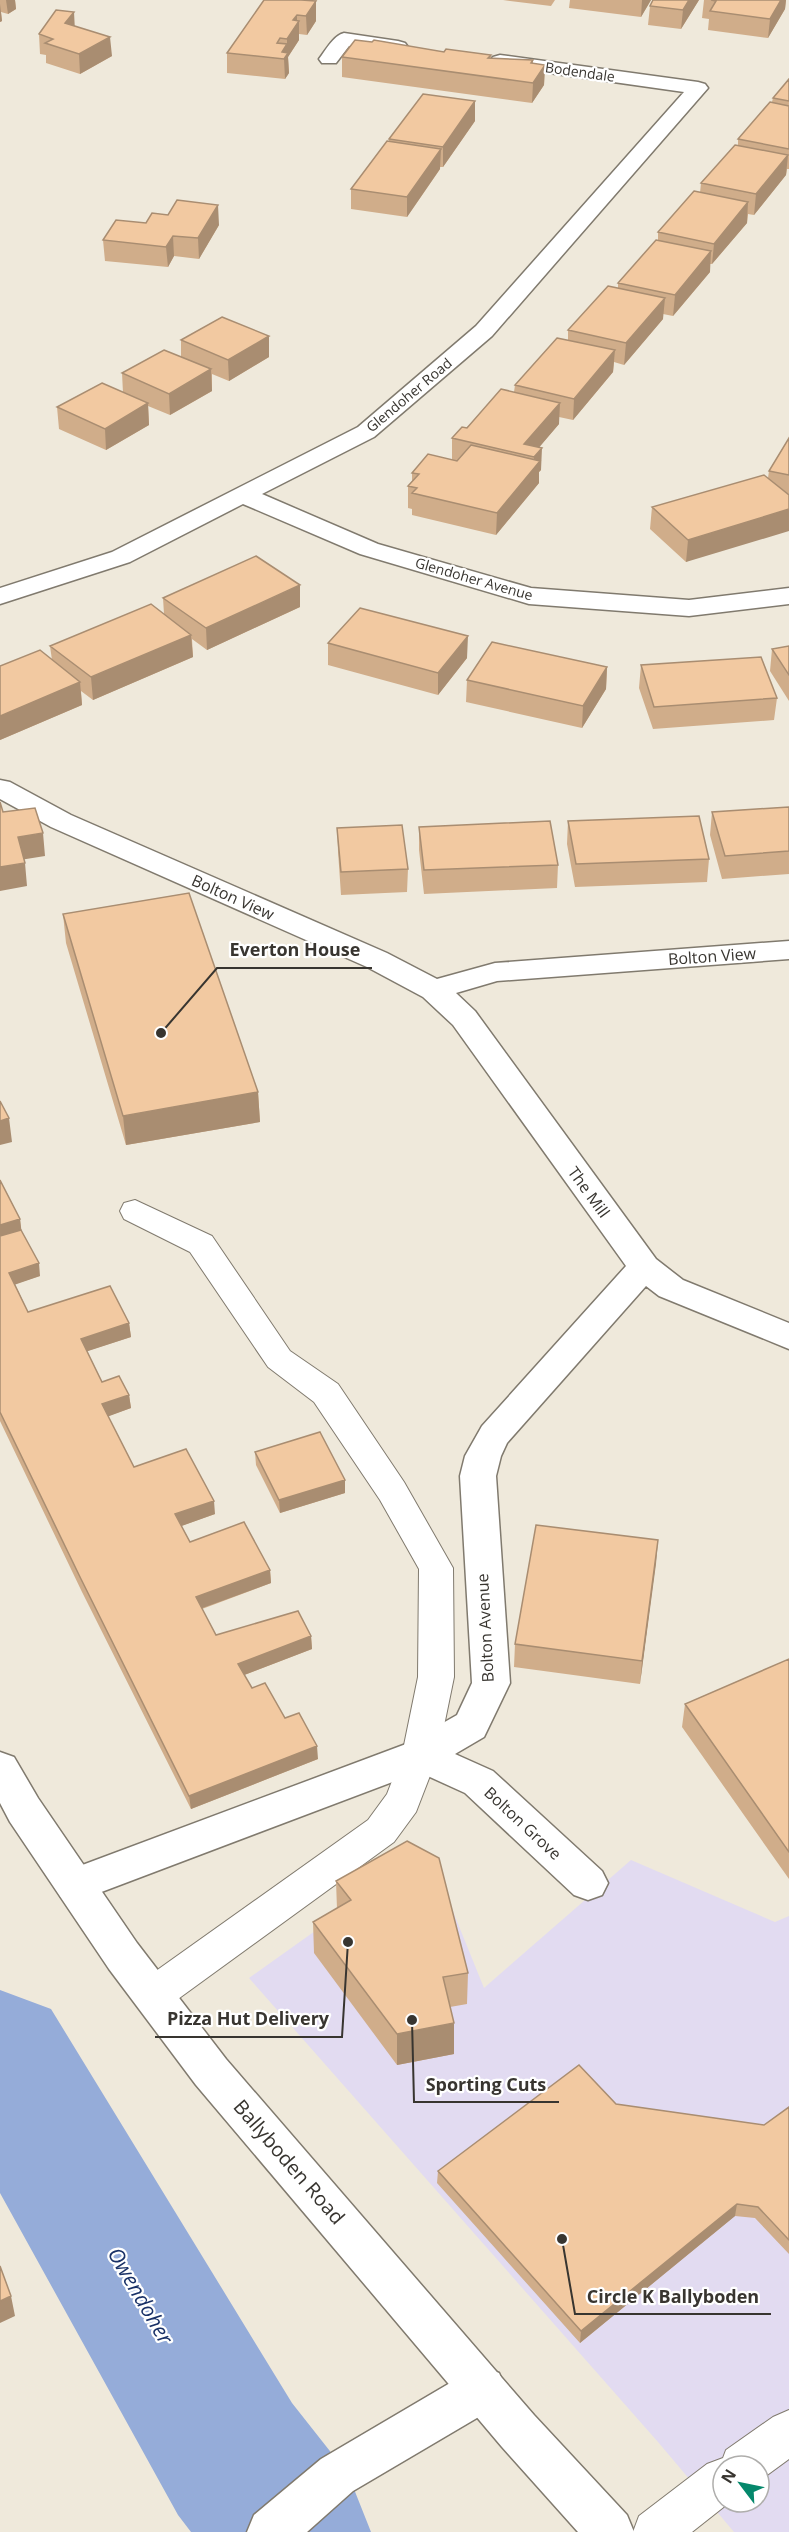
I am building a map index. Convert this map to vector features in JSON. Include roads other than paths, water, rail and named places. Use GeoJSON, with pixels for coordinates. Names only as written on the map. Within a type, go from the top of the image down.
{"type":"FeatureCollection","features":[{"type":"Feature","properties":{"kind":"street"},"geometry":{"type":"LineString","coordinates":[[329,59],[344,39],[413,49]]}},
{"type":"Feature","properties":{"kind":"street","name":"Bodendale"},"geometry":{"type":"LineString","coordinates":[[482,58],[698,88]]}},
{"type":"Feature","properties":{"kind":"street","name":"Glendoher Road"},"geometry":{"type":"LineString","coordinates":[[0,596],[121,557],[366,432],[484,331],[698,88]]}},
{"type":"Feature","properties":{"kind":"street","name":"Glendoher Avenue"},"geometry":{"type":"LineString","coordinates":[[243,495],[369,549],[529,596],[689,608],[789,596]]}},
{"type":"Feature","properties":{"kind":"street","name":"Bolton View"},"geometry":{"type":"LineString","coordinates":[[0,788],[61,821],[377,960],[434,990],[495,972],[789,950]]}},
{"type":"Feature","properties":{"kind":"street","name":"The Mill"},"geometry":{"type":"LineString","coordinates":[[434,990],[464,1018],[644,1268],[671,1288],[789,1337]]}},
{"type":"Feature","properties":{"kind":"street","name":"Bolton Avenue"},"geometry":{"type":"LineString","coordinates":[[75,1885],[420,1755],[471,1726],[491,1683],[478,1476],[483,1456],[494,1435],[644,1268]]}},
{"type":"Feature","properties":{"kind":"street","name":"Bolton Grove"},"geometry":{"type":"LineString","coordinates":[[420,1755],[479,1782],[588,1883]]}},
{"type":"Feature","properties":{"kind":"street","name":"Ballyboden Road"},"geometry":{"type":"LineString","coordinates":[[0,1768],[24,1810],[123,1956],[211,2072],[483,2389],[610,2532]]}},
{"type":"Feature","properties":{"kind":"street"},"geometry":{"type":"LineString","coordinates":[[271,2532],[337,2475],[483,2389]]}},
{"type":"Feature","properties":{"kind":"lane"},"geometry":{"type":"LineString","coordinates":[[135,1211],[201,1244],[279,1359],[326,1393],[392,1491],[436,1568],[436,1677],[420,1755],[403,1801],[381,1831],[153,1995]]}},
{"type":"Feature","properties":{"kind":"lane"},"geometry":{"type":"LineString","coordinates":[[759,2454],[789,2432]]}},
{"type":"Feature","properties":{"kind":"lane"},"geometry":{"type":"LineString","coordinates":[[656,2532],[711,2489]]}},
{"type":"Feature","properties":{"kind":"waterway","name":"Owendoher"},"geometry":{"type":"LineString","coordinates":[[0,2055],[235,2459],[290,2532]]}},
{"type":"Feature","properties":{"kind":"place","name":"Everton House"},"geometry":{"type":"Point","coordinates":[161,1033]}},
{"type":"Feature","properties":{"kind":"place","name":"Pizza Hut Delivery"},"geometry":{"type":"Point","coordinates":[348,1942]}},
{"type":"Feature","properties":{"kind":"place","name":"Sporting Cuts"},"geometry":{"type":"Point","coordinates":[412,2020]}},
{"type":"Feature","properties":{"kind":"place","name":"Circle K Ballyboden"},"geometry":{"type":"Point","coordinates":[562,2239]}}]}
